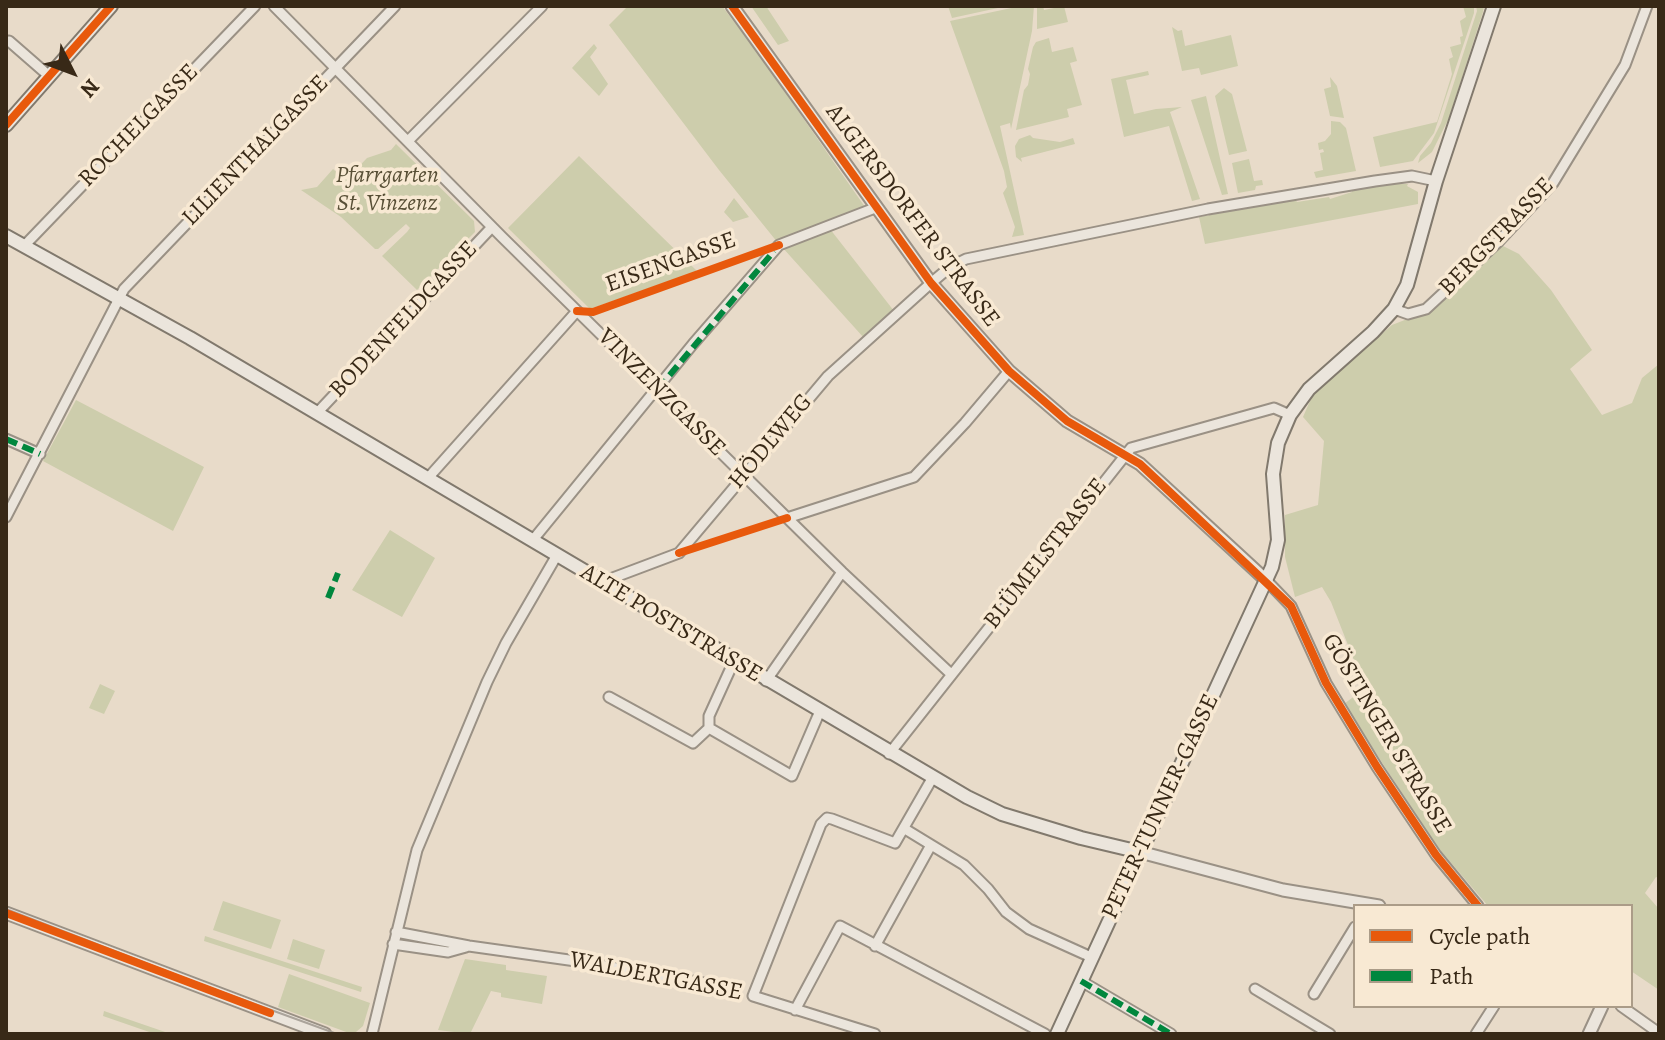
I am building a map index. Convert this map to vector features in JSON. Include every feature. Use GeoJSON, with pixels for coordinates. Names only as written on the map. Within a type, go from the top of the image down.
{"type":"FeatureCollection","features":[{"type":"Feature","properties":{"kind":"main road"},"geometry":{"type":"LineString","coordinates":[[6,125],[111,6]]}},
{"type":"Feature","properties":{"kind":"main road"},"geometry":{"type":"LineString","coordinates":[[1267,581],[1278,540],[1273,474],[1278,443],[1290,415],[1309,389],[1373,332],[1394,309],[1407,285],[1436,181],[1494,6]]}},
{"type":"Feature","properties":{"kind":"main road","name":"ALTE POSTSTRASSE"},"geometry":{"type":"LineString","coordinates":[[6,236],[428,478],[889,754],[1002,814],[1140,852]]}},
{"type":"Feature","properties":{"kind":"main road","name":"PETER-TUNNER-GASSE"},"geometry":{"type":"LineString","coordinates":[[1057,1034],[1267,581]]}},
{"type":"Feature","properties":{"kind":"street","name":"ROCHELGASSE"},"geometry":{"type":"LineString","coordinates":[[24,246],[255,6]]}},
{"type":"Feature","properties":{"kind":"street","name":"VINZENZGASSE"},"geometry":{"type":"LineString","coordinates":[[274,6],[743,475],[951,674]]}},
{"type":"Feature","properties":{"kind":"street","name":"LILIENTHALGASSE"},"geometry":{"type":"LineString","coordinates":[[6,517],[124,289],[395,6]]}},
{"type":"Feature","properties":{"kind":"street"},"geometry":{"type":"LineString","coordinates":[[408,141],[542,6]]}},
{"type":"Feature","properties":{"kind":"street","name":"ALGERSDORFER STRASSE"},"geometry":{"type":"LineString","coordinates":[[732,6],[931,283],[1009,371],[1067,421],[1140,464],[1267,581]]}},
{"type":"Feature","properties":{"kind":"street","name":"BERGSTRASSE"},"geometry":{"type":"LineString","coordinates":[[1394,309],[1408,314],[1426,309],[1498,242],[1553,183],[1625,65],[1647,6]]}},
{"type":"Feature","properties":{"kind":"street"},"geometry":{"type":"LineString","coordinates":[[9,41],[48,75]]}},
{"type":"Feature","properties":{"kind":"street"},"geometry":{"type":"LineString","coordinates":[[931,283],[950,267],[966,259],[1030,244],[1196,211],[1375,181],[1412,176],[1436,181]]}},
{"type":"Feature","properties":{"kind":"street"},"geometry":{"type":"LineString","coordinates":[[532,541],[779,245],[875,208]]}},
{"type":"Feature","properties":{"kind":"street","name":"BODENFELDGASSE"},"geometry":{"type":"LineString","coordinates":[[317,413],[492,227]]}},
{"type":"Feature","properties":{"kind":"street","name":"HÖDLWEG"},"geometry":{"type":"LineString","coordinates":[[602,582],[679,553],[828,376],[931,283]]}},
{"type":"Feature","properties":{"kind":"street"},"geometry":{"type":"LineString","coordinates":[[428,478],[577,311]]}},
{"type":"Feature","properties":{"kind":"street"},"geometry":{"type":"LineString","coordinates":[[787,518],[914,477],[1009,371]]}},
{"type":"Feature","properties":{"kind":"street","name":"BLÜMELSTRASSE"},"geometry":{"type":"LineString","coordinates":[[889,754],[1125,454],[1143,443],[1274,408],[1290,415]]}},
{"type":"Feature","properties":{"kind":"street"},"geometry":{"type":"LineString","coordinates":[[6,439],[40,454]]}},
{"type":"Feature","properties":{"kind":"street"},"geometry":{"type":"LineString","coordinates":[[372,1034],[417,850],[447,774],[506,643],[557,555]]}},
{"type":"Feature","properties":{"kind":"street"},"geometry":{"type":"LineString","coordinates":[[766,681],[842,572]]}},
{"type":"Feature","properties":{"kind":"street","name":"GÖSTINGER STRASSE"},"geometry":{"type":"LineString","coordinates":[[1267,581],[1291,606],[1326,683],[1377,767],[1436,855],[1476,904]]}},
{"type":"Feature","properties":{"kind":"street"},"geometry":{"type":"LineString","coordinates":[[609,697],[693,743],[709,728],[709,716],[734,661]]}},
{"type":"Feature","properties":{"kind":"street"},"geometry":{"type":"LineString","coordinates":[[709,728],[792,776],[820,711]]}},
{"type":"Feature","properties":{"kind":"street"},"geometry":{"type":"LineString","coordinates":[[933,777],[905,829],[964,865],[1006,912],[1029,929],[1091,957]]}},
{"type":"Feature","properties":{"kind":"street","name":"WALDERTGASSE"},"geometry":{"type":"LineString","coordinates":[[795,1010],[753,996],[821,824],[827,818],[832,819],[895,843],[905,829]]}},
{"type":"Feature","properties":{"kind":"street"},"geometry":{"type":"LineString","coordinates":[[875,946],[931,845]]}},
{"type":"Feature","properties":{"kind":"street","name":"ALTE POSTSTRASSE"},"geometry":{"type":"LineString","coordinates":[[1140,852],[1283,890],[1361,904]]}},
{"type":"Feature","properties":{"kind":"street"},"geometry":{"type":"LineString","coordinates":[[6,913],[325,1034]]}},
{"type":"Feature","properties":{"kind":"street"},"geometry":{"type":"LineString","coordinates":[[875,1034],[795,1010],[840,926],[1045,1034]]}},
{"type":"Feature","properties":{"kind":"street"},"geometry":{"type":"LineString","coordinates":[[1314,994],[1353,930]]}},
{"type":"Feature","properties":{"kind":"street","name":"WALDERTGASSE"},"geometry":{"type":"LineString","coordinates":[[396,932],[703,983]]}},
{"type":"Feature","properties":{"kind":"street","name":"WALDERTGASSE"},"geometry":{"type":"LineString","coordinates":[[393,944],[448,952],[469,946]]}},
{"type":"Feature","properties":{"kind":"street"},"geometry":{"type":"LineString","coordinates":[[1081,981],[1171,1034]]}},
{"type":"Feature","properties":{"kind":"street"},"geometry":{"type":"LineString","coordinates":[[1255,989],[1330,1034]]}},
{"type":"Feature","properties":{"kind":"street"},"geometry":{"type":"LineString","coordinates":[[1476,1034],[1493,1008]]}},
{"type":"Feature","properties":{"kind":"street"},"geometry":{"type":"LineString","coordinates":[[1589,1034],[1601,1008]]}},
{"type":"Feature","properties":{"kind":"street"},"geometry":{"type":"LineString","coordinates":[[1624,1008],[1659,1033]]}},
{"type":"Feature","properties":{"kind":"green space"},"geometry":{"type":"Polygon","coordinates":[[[628,6],[722,6],[865,207],[778,243],[609,25],[628,6]]]}},
{"type":"Feature","properties":{"kind":"green space"},"geometry":{"type":"Polygon","coordinates":[[[751,6],[766,6],[789,41],[778,45],[751,6]]]}},
{"type":"Feature","properties":{"kind":"green space"},"geometry":{"type":"Polygon","coordinates":[[[948,6],[1007,6],[952,18],[948,6]]]}},
{"type":"Feature","properties":{"kind":"green space"},"geometry":{"type":"Polygon","coordinates":[[[1034,6],[1032,31],[1011,129],[1010,123],[1000,126],[1024,235],[1012,237],[1015,227],[1003,193],[1007,187],[1004,171],[950,21],[1034,6]]]}},
{"type":"Feature","properties":{"kind":"green space"},"geometry":{"type":"Polygon","coordinates":[[[1037,6],[1043,6],[1044,10],[1064,6],[1068,22],[1037,29],[1037,6]]]}},
{"type":"Feature","properties":{"kind":"green space"},"geometry":{"type":"Polygon","coordinates":[[[1463,6],[1474,6],[1474,13],[1434,133],[1413,161],[1380,167],[1373,137],[1437,122],[1452,74],[1450,47],[1461,44],[1460,37],[1463,36],[1460,21],[1466,17],[1463,6]]]}},
{"type":"Feature","properties":{"kind":"green space"},"geometry":{"type":"Polygon","coordinates":[[[1476,6],[1484,6],[1483,12],[1449,118],[1432,152],[1418,163],[1441,123],[1476,6]]]}},
{"type":"Feature","properties":{"kind":"green space"},"geometry":{"type":"Polygon","coordinates":[[[1172,27],[1182,30],[1185,46],[1231,35],[1238,66],[1201,75],[1199,68],[1182,71],[1172,27]]]}},
{"type":"Feature","properties":{"kind":"green space"},"geometry":{"type":"Polygon","coordinates":[[[1049,38],[1052,52],[1073,47],[1077,61],[1070,63],[1082,105],[1067,109],[1069,117],[1016,130],[1024,90],[1028,85],[1033,47],[1036,42],[1049,38]]]}},
{"type":"Feature","properties":{"kind":"green space"},"geometry":{"type":"Polygon","coordinates":[[[594,44],[597,48],[590,57],[608,84],[599,96],[572,68],[594,44]]]}},
{"type":"Feature","properties":{"kind":"green space"},"geometry":{"type":"Polygon","coordinates":[[[1148,71],[1149,75],[1126,80],[1134,114],[1182,107],[1170,112],[1200,199],[1192,201],[1169,126],[1124,137],[1111,79],[1148,71]]]}},
{"type":"Feature","properties":{"kind":"green space"},"geometry":{"type":"Polygon","coordinates":[[[1330,77],[1337,86],[1344,118],[1330,116],[1324,89],[1331,87],[1330,77]]]}},
{"type":"Feature","properties":{"kind":"green space"},"geometry":{"type":"Polygon","coordinates":[[[1224,88],[1232,94],[1247,151],[1229,155],[1215,96],[1224,88]]]}},
{"type":"Feature","properties":{"kind":"green space"},"geometry":{"type":"Polygon","coordinates":[[[1206,96],[1228,194],[1222,195],[1191,100],[1206,96]]]}},
{"type":"Feature","properties":{"kind":"green space"},"geometry":{"type":"Polygon","coordinates":[[[1331,121],[1340,122],[1346,128],[1356,171],[1316,178],[1314,172],[1323,170],[1320,153],[1324,152],[1323,149],[1319,150],[1318,143],[1331,134],[1331,121]]]}},
{"type":"Feature","properties":{"kind":"green space"},"geometry":{"type":"Polygon","coordinates":[[[1030,135],[1060,142],[1073,138],[1075,144],[1021,158],[1022,162],[1016,157],[1015,146],[1019,139],[1030,135]]]}},
{"type":"Feature","properties":{"kind":"green space","name":"Pfarrgarten St. Vinzenz"},"geometry":{"type":"Polygon","coordinates":[[[396,144],[474,221],[475,232],[417,290],[382,256],[410,228],[406,224],[375,249],[341,217],[301,190],[317,187],[333,169],[346,180],[367,158],[391,150],[396,144]]]}},
{"type":"Feature","properties":{"kind":"green space"},"geometry":{"type":"Polygon","coordinates":[[[579,156],[697,271],[590,309],[508,228],[579,156]]]}},
{"type":"Feature","properties":{"kind":"green space"},"geometry":{"type":"Polygon","coordinates":[[[1249,159],[1254,181],[1262,180],[1263,185],[1238,193],[1232,163],[1249,159]]]}},
{"type":"Feature","properties":{"kind":"green space"},"geometry":{"type":"Polygon","coordinates":[[[1382,183],[1408,184],[1418,192],[1418,204],[1205,244],[1199,217],[1295,199],[1297,202],[1330,199],[1352,192],[1351,189],[1382,183]]]}},
{"type":"Feature","properties":{"kind":"green space"},"geometry":{"type":"Polygon","coordinates":[[[734,198],[749,217],[733,222],[724,212],[734,198]]]}},
{"type":"Feature","properties":{"kind":"green space"},"geometry":{"type":"Polygon","coordinates":[[[830,229],[894,311],[864,338],[782,247],[830,229]]]}},
{"type":"Feature","properties":{"kind":"green space"},"geometry":{"type":"Polygon","coordinates":[[[1499,244],[1519,254],[1551,290],[1592,350],[1570,369],[1602,415],[1632,403],[1642,378],[1659,364],[1659,878],[1656,877],[1645,893],[1659,909],[1659,990],[1633,972],[1633,904],[1486,904],[1435,844],[1344,704],[1365,688],[1331,602],[1322,587],[1295,597],[1285,557],[1285,515],[1318,505],[1324,441],[1303,417],[1313,394],[1392,325],[1430,310],[1499,244]]]}},
{"type":"Feature","properties":{"kind":"green space"},"geometry":{"type":"Polygon","coordinates":[[[76,400],[204,467],[173,531],[43,461],[76,400]]]}},
{"type":"Feature","properties":{"kind":"green space"},"geometry":{"type":"Polygon","coordinates":[[[390,530],[435,558],[402,617],[352,590],[390,530]]]}},
{"type":"Feature","properties":{"kind":"green space"},"geometry":{"type":"Polygon","coordinates":[[[100,684],[115,691],[104,714],[89,708],[100,684]]]}},
{"type":"Feature","properties":{"kind":"green space"},"geometry":{"type":"Polygon","coordinates":[[[223,901],[281,920],[271,949],[213,930],[223,901]]]}},
{"type":"Feature","properties":{"kind":"green space"},"geometry":{"type":"Polygon","coordinates":[[[205,936],[362,987],[361,992],[204,941],[205,936]]]}},
{"type":"Feature","properties":{"kind":"green space"},"geometry":{"type":"Polygon","coordinates":[[[293,939],[325,950],[319,969],[287,959],[293,939]]]}},
{"type":"Feature","properties":{"kind":"green space"},"geometry":{"type":"Polygon","coordinates":[[[465,959],[506,965],[506,970],[547,976],[542,1004],[501,997],[501,993],[491,991],[470,1034],[438,1030],[465,959]]]}},
{"type":"Feature","properties":{"kind":"green space"},"geometry":{"type":"Polygon","coordinates":[[[289,974],[370,1003],[363,1026],[349,1033],[278,1007],[289,974]]]}},
{"type":"Feature","properties":{"kind":"green space"},"geometry":{"type":"Polygon","coordinates":[[[104,1011],[171,1034],[155,1034],[103,1016],[104,1011]]]}},
{"type":"Feature","properties":{"kind":"tram line"},"geometry":{"type":"LineString","coordinates":[[6,128],[114,6]]}},
{"type":"Feature","properties":{"kind":"tram line"},"geometry":{"type":"LineString","coordinates":[[6,909],[337,1034]]}},
{"type":"Feature","properties":{"kind":"marked path"},"geometry":{"type":"LineString","coordinates":[[658,389],[774,251]]}},
{"type":"Feature","properties":{"kind":"marked path"},"geometry":{"type":"LineString","coordinates":[[6,439],[40,454]]}},
{"type":"Feature","properties":{"kind":"marked path"},"geometry":{"type":"LineString","coordinates":[[328,598],[338,573]]}},
{"type":"Feature","properties":{"kind":"marked path"},"geometry":{"type":"LineString","coordinates":[[1081,981],[1171,1034]]}},
{"type":"Feature","properties":{"kind":"cycle path"},"geometry":{"type":"LineString","coordinates":[[6,125],[111,6]]}},
{"type":"Feature","properties":{"kind":"cycle path"},"geometry":{"type":"LineString","coordinates":[[732,6],[931,283],[1009,371],[1067,421],[1140,464],[1291,606],[1326,683],[1377,767],[1436,855],[1476,904]]}},
{"type":"Feature","properties":{"kind":"cycle path","name":"EISENGASSE"},"geometry":{"type":"LineString","coordinates":[[577,311],[593,312],[779,245]]}},
{"type":"Feature","properties":{"kind":"cycle path"},"geometry":{"type":"LineString","coordinates":[[679,553],[787,518]]}},
{"type":"Feature","properties":{"kind":"cycle path"},"geometry":{"type":"LineString","coordinates":[[6,913],[270,1013]]}}]}
